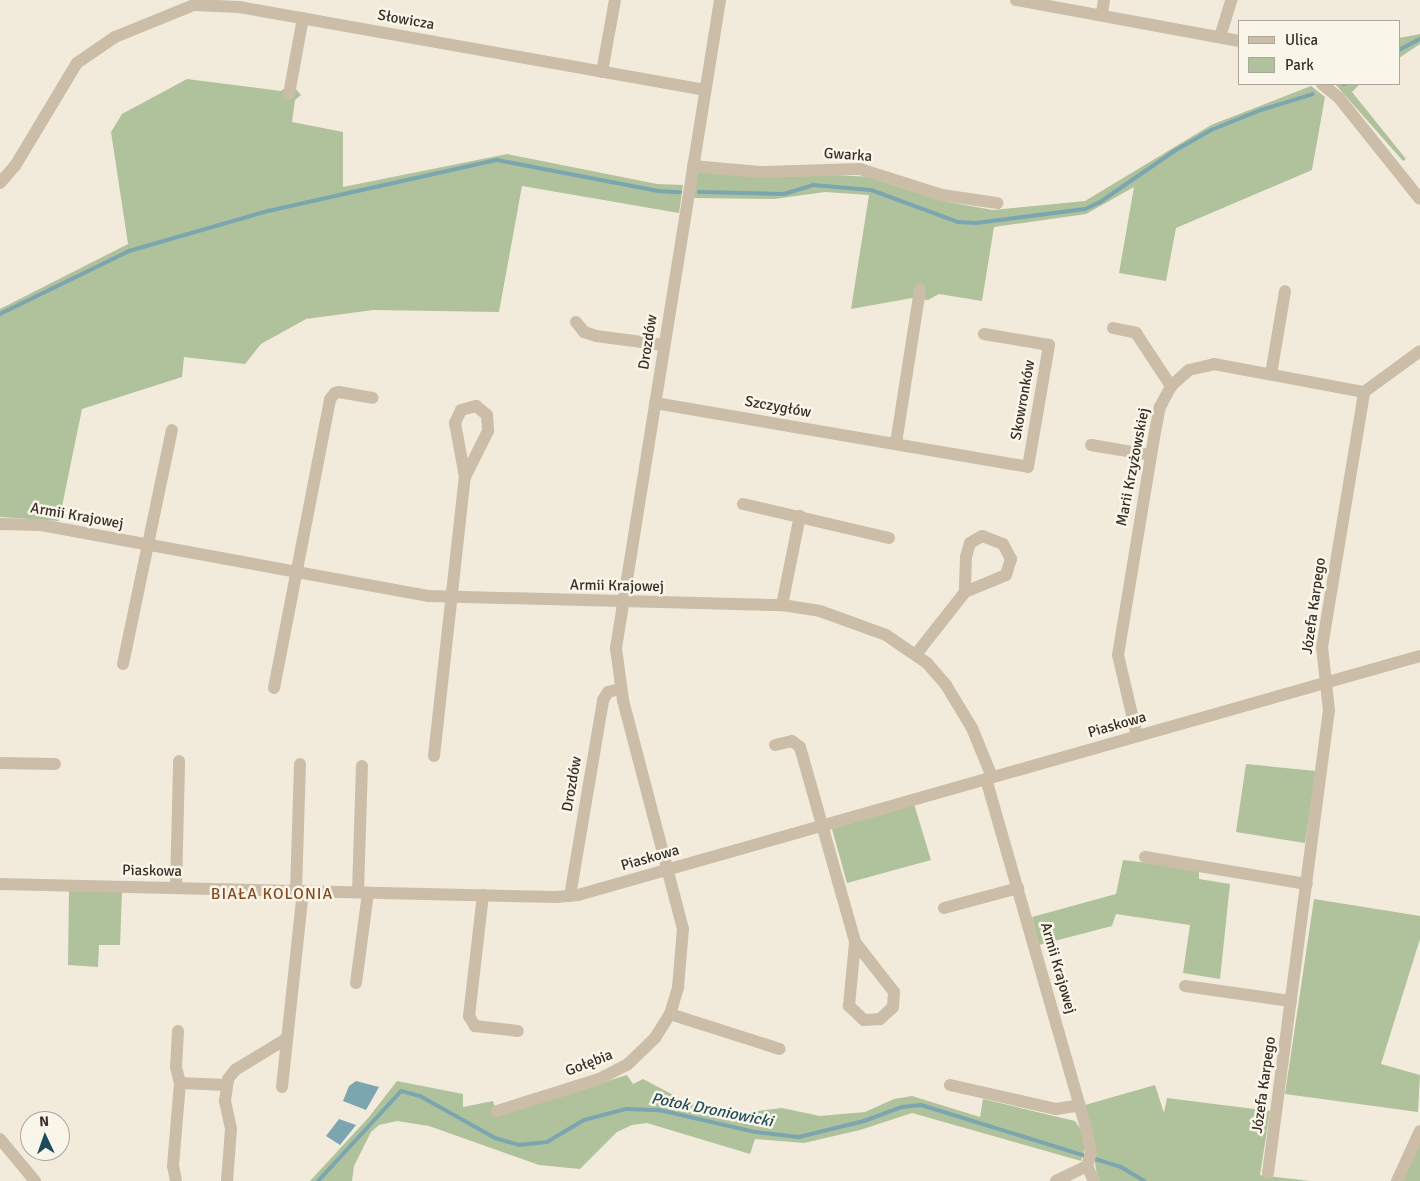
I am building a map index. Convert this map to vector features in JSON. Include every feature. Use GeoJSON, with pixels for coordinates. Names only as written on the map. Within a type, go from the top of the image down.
{"type":"FeatureCollection","features":[{"type":"Feature","properties":{"kind":"street"},"geometry":{"type":"LineString","coordinates":[[602,72],[615,0]]}},
{"type":"Feature","properties":{"kind":"street","name":"Drozdów"},"geometry":{"type":"LineString","coordinates":[[668,870],[620,688],[616,648],[720,0]]}},
{"type":"Feature","properties":{"kind":"street"},"geometry":{"type":"LineString","coordinates":[[1016,0],[1102,14],[1238,41]]}},
{"type":"Feature","properties":{"kind":"street"},"geometry":{"type":"LineString","coordinates":[[1102,14],[1104,0]]}},
{"type":"Feature","properties":{"kind":"street"},"geometry":{"type":"LineString","coordinates":[[1220,37],[1231,0]]}},
{"type":"Feature","properties":{"kind":"street","name":"Słowicza"},"geometry":{"type":"LineString","coordinates":[[0,183],[15,166],[71,71],[85,56],[115,37],[167,14],[209,2],[705,90]]}},
{"type":"Feature","properties":{"kind":"street"},"geometry":{"type":"LineString","coordinates":[[289,94],[303,18]]}},
{"type":"Feature","properties":{"kind":"street"},"geometry":{"type":"LineString","coordinates":[[1323,85],[1339,98],[1420,199]]}},
{"type":"Feature","properties":{"kind":"street","name":"Gwarka"},"geometry":{"type":"LineString","coordinates":[[693,166],[765,172],[860,169],[942,195],[997,203]]}},
{"type":"Feature","properties":{"kind":"street"},"geometry":{"type":"LineString","coordinates":[[896,443],[920,289]]}},
{"type":"Feature","properties":{"kind":"street"},"geometry":{"type":"LineString","coordinates":[[1271,374],[1285,291]]}},
{"type":"Feature","properties":{"kind":"street"},"geometry":{"type":"LineString","coordinates":[[576,322],[584,332],[596,336],[664,345]]}},
{"type":"Feature","properties":{"kind":"street"},"geometry":{"type":"LineString","coordinates":[[1113,328],[1136,334],[1171,386]]}},
{"type":"Feature","properties":{"kind":"street","name":"Skowronków"},"geometry":{"type":"LineString","coordinates":[[984,334],[1049,346],[1028,467]]}},
{"type":"Feature","properties":{"kind":"street"},"geometry":{"type":"LineString","coordinates":[[1364,392],[1420,351]]}},
{"type":"Feature","properties":{"kind":"street","name":"Marii Krzyżowskiej"},"geometry":{"type":"LineString","coordinates":[[1137,736],[1118,655],[1150,455],[1160,407],[1171,386],[1184,374],[1201,366],[1214,364],[1364,392]]}},
{"type":"Feature","properties":{"kind":"street"},"geometry":{"type":"LineString","coordinates":[[274,688],[332,395],[339,392],[372,398]]}},
{"type":"Feature","properties":{"kind":"street","name":"Józefa Karpego"},"geometry":{"type":"LineString","coordinates":[[1268,1173],[1329,711],[1322,646],[1364,392]]}},
{"type":"Feature","properties":{"kind":"street","name":"Szczygłów"},"geometry":{"type":"LineString","coordinates":[[655,403],[1028,467]]}},
{"type":"Feature","properties":{"kind":"street"},"geometry":{"type":"LineString","coordinates":[[434,756],[465,478],[456,437],[456,418],[466,407],[476,406],[487,415],[488,431],[465,478]]}},
{"type":"Feature","properties":{"kind":"street"},"geometry":{"type":"LineString","coordinates":[[123,664],[172,430]]}},
{"type":"Feature","properties":{"kind":"street"},"geometry":{"type":"LineString","coordinates":[[1091,445],[1150,455]]}},
{"type":"Feature","properties":{"kind":"street"},"geometry":{"type":"LineString","coordinates":[[743,504],[889,538]]}},
{"type":"Feature","properties":{"kind":"street"},"geometry":{"type":"LineString","coordinates":[[782,605],[800,516]]}},
{"type":"Feature","properties":{"kind":"street","name":"Armii Krajowej"},"geometry":{"type":"LineString","coordinates":[[0,524],[29,523],[297,574],[451,598],[782,605],[820,611],[854,621],[917,653],[956,699],[979,742],[1018,888],[1080,1105],[1094,1181]]}},
{"type":"Feature","properties":{"kind":"street"},"geometry":{"type":"LineString","coordinates":[[917,653],[964,592],[1006,575],[1011,559],[1003,544],[982,536],[970,543],[966,556],[964,592]]}},
{"type":"Feature","properties":{"kind":"street","name":"Piaskowa"},"geometry":{"type":"LineString","coordinates":[[0,884],[570,896],[668,870],[1420,656]]}},
{"type":"Feature","properties":{"kind":"street","name":"Drozdów"},"geometry":{"type":"LineString","coordinates":[[570,896],[603,700],[608,692],[620,688]]}},
{"type":"Feature","properties":{"kind":"street"},"geometry":{"type":"LineString","coordinates":[[775,745],[791,741],[799,745],[823,825],[855,942],[849,1006],[864,1020],[880,1019],[893,1007],[894,992],[855,942]]}},
{"type":"Feature","properties":{"kind":"street"},"geometry":{"type":"LineString","coordinates":[[176,888],[180,761]]}},
{"type":"Feature","properties":{"kind":"street"},"geometry":{"type":"LineString","coordinates":[[0,763],[55,764]]}},
{"type":"Feature","properties":{"kind":"street"},"geometry":{"type":"LineString","coordinates":[[282,1087],[299,891],[300,764]]}},
{"type":"Feature","properties":{"kind":"street"},"geometry":{"type":"LineString","coordinates":[[356,983],[363,892],[362,766]]}},
{"type":"Feature","properties":{"kind":"street"},"geometry":{"type":"LineString","coordinates":[[1145,857],[1307,884]]}},
{"type":"Feature","properties":{"kind":"street","name":"Gołębia"},"geometry":{"type":"LineString","coordinates":[[497,1111],[612,1074],[640,1054],[670,1014],[678,987],[684,941],[668,870]]}},
{"type":"Feature","properties":{"kind":"street"},"geometry":{"type":"LineString","coordinates":[[944,908],[1018,888]]}},
{"type":"Feature","properties":{"kind":"street"},"geometry":{"type":"LineString","coordinates":[[483,895],[469,1016],[475,1026],[518,1030]]}},
{"type":"Feature","properties":{"kind":"street"},"geometry":{"type":"LineString","coordinates":[[1186,986],[1291,1001]]}},
{"type":"Feature","properties":{"kind":"street"},"geometry":{"type":"LineString","coordinates":[[670,1014],[780,1049]]}},
{"type":"Feature","properties":{"kind":"street"},"geometry":{"type":"LineString","coordinates":[[176,1181],[173,1166],[180,1083],[176,1068],[178,1031]]}},
{"type":"Feature","properties":{"kind":"street"},"geometry":{"type":"LineString","coordinates":[[227,1181],[231,1129],[225,1106],[226,1085],[235,1070],[286,1039]]}},
{"type":"Feature","properties":{"kind":"street"},"geometry":{"type":"LineString","coordinates":[[180,1083],[226,1085]]}},
{"type":"Feature","properties":{"kind":"street"},"geometry":{"type":"LineString","coordinates":[[950,1085],[1056,1109],[1080,1105]]}},
{"type":"Feature","properties":{"kind":"street"},"geometry":{"type":"LineString","coordinates":[[1397,1181],[1420,1131]]}},
{"type":"Feature","properties":{"kind":"street"},"geometry":{"type":"LineString","coordinates":[[0,1139],[35,1181]]}},
{"type":"Feature","properties":{"kind":"street"},"geometry":{"type":"LineString","coordinates":[[1056,1181],[1089,1160]]}},
{"type":"Feature","properties":{"kind":"green space"},"geometry":{"type":"Polygon","coordinates":[[[1420,34],[1420,44],[1400,57],[1400,38],[1420,34]]]}},
{"type":"Feature","properties":{"kind":"green space"},"geometry":{"type":"Polygon","coordinates":[[[187,79],[281,91],[287,86],[295,88],[301,95],[295,100],[292,122],[343,132],[343,187],[507,154],[657,184],[683,185],[679,213],[522,186],[499,312],[373,310],[306,319],[261,344],[245,364],[184,357],[182,377],[82,409],[59,521],[0,517],[0,309],[128,244],[111,132],[122,114],[187,79]]]}},
{"type":"Feature","properties":{"kind":"green space"},"geometry":{"type":"Polygon","coordinates":[[[1336,85],[1359,85],[1352,92],[1406,159],[1403,161],[1336,85]]]}},
{"type":"Feature","properties":{"kind":"green space"},"geometry":{"type":"Polygon","coordinates":[[[1311,86],[1325,97],[1312,170],[1176,228],[1166,281],[1119,273],[1134,187],[1086,214],[994,227],[982,301],[939,294],[928,300],[912,298],[851,309],[869,195],[825,192],[774,199],[694,198],[698,169],[874,177],[948,202],[993,210],[1085,201],[1211,125],[1311,86]]]}},
{"type":"Feature","properties":{"kind":"green space"},"geometry":{"type":"Polygon","coordinates":[[[1246,764],[1316,771],[1305,843],[1236,832],[1246,764]]]}},
{"type":"Feature","properties":{"kind":"green space"},"geometry":{"type":"Polygon","coordinates":[[[914,804],[931,860],[847,883],[832,829],[914,804]]]}},
{"type":"Feature","properties":{"kind":"green space"},"geometry":{"type":"Polygon","coordinates":[[[1123,860],[1199,869],[1199,879],[1230,884],[1220,979],[1183,973],[1190,925],[1116,914],[1112,926],[1039,945],[1032,917],[1116,894],[1123,860]]]}},
{"type":"Feature","properties":{"kind":"green space"},"geometry":{"type":"Polygon","coordinates":[[[69,891],[122,892],[120,945],[99,945],[98,967],[68,965],[69,891]]]}},
{"type":"Feature","properties":{"kind":"green space"},"geometry":{"type":"Polygon","coordinates":[[[1314,899],[1420,916],[1420,939],[1381,1064],[1420,1075],[1418,1112],[1285,1094],[1314,899]]]}},
{"type":"Feature","properties":{"kind":"green space"},"geometry":{"type":"Polygon","coordinates":[[[627,1075],[633,1084],[643,1079],[681,1099],[733,1114],[782,1108],[820,1116],[865,1112],[894,1099],[912,1096],[980,1117],[983,1099],[1075,1121],[1082,1131],[1085,1149],[1081,1161],[912,1113],[860,1130],[804,1143],[755,1139],[750,1154],[647,1123],[632,1125],[617,1132],[580,1169],[539,1165],[429,1126],[397,1121],[379,1125],[371,1132],[354,1166],[352,1181],[310,1181],[369,1117],[397,1081],[463,1094],[463,1107],[493,1101],[497,1115],[627,1075]]]}},
{"type":"Feature","properties":{"kind":"green space"},"geometry":{"type":"Polygon","coordinates":[[[1155,1085],[1164,1113],[1167,1098],[1270,1111],[1260,1175],[1310,1181],[1098,1181],[1085,1105],[1155,1085]]]}},
{"type":"Feature","properties":{"kind":"green space"},"geometry":{"type":"Polygon","coordinates":[[[1420,1143],[1420,1181],[1402,1181],[1420,1143]]]}},
{"type":"Feature","properties":{"kind":"water"},"geometry":{"type":"Polygon","coordinates":[[[356,1081],[379,1087],[366,1110],[343,1101],[349,1086],[356,1081]]]}},
{"type":"Feature","properties":{"kind":"water"},"geometry":{"type":"Polygon","coordinates":[[[339,1119],[356,1125],[340,1145],[326,1136],[339,1119]]]}},
{"type":"Feature","properties":{"kind":"waterway"},"geometry":{"type":"LineString","coordinates":[[1400,49],[1420,39]]}},
{"type":"Feature","properties":{"kind":"waterway"},"geometry":{"type":"LineString","coordinates":[[699,192],[784,194],[813,185],[871,190],[958,222],[976,223],[1085,209],[1100,202],[1176,150],[1211,130],[1261,110],[1313,94]]}},
{"type":"Feature","properties":{"kind":"waterway"},"geometry":{"type":"LineString","coordinates":[[0,314],[129,251],[268,211],[497,160],[658,191],[680,192]]}},
{"type":"Feature","properties":{"kind":"waterway","name":"Potok Droniowicki"},"geometry":{"type":"LineString","coordinates":[[318,1181],[401,1091],[420,1096],[495,1138],[519,1145],[547,1142],[584,1120],[626,1109],[659,1110],[755,1132],[799,1137],[864,1121],[902,1107],[921,1105],[1121,1167],[1144,1181]]}},
{"type":"Feature","properties":{"kind":"district","name":"BIAŁA KOLONIA"},"geometry":{"type":"Point","coordinates":[272,894]}}]}
